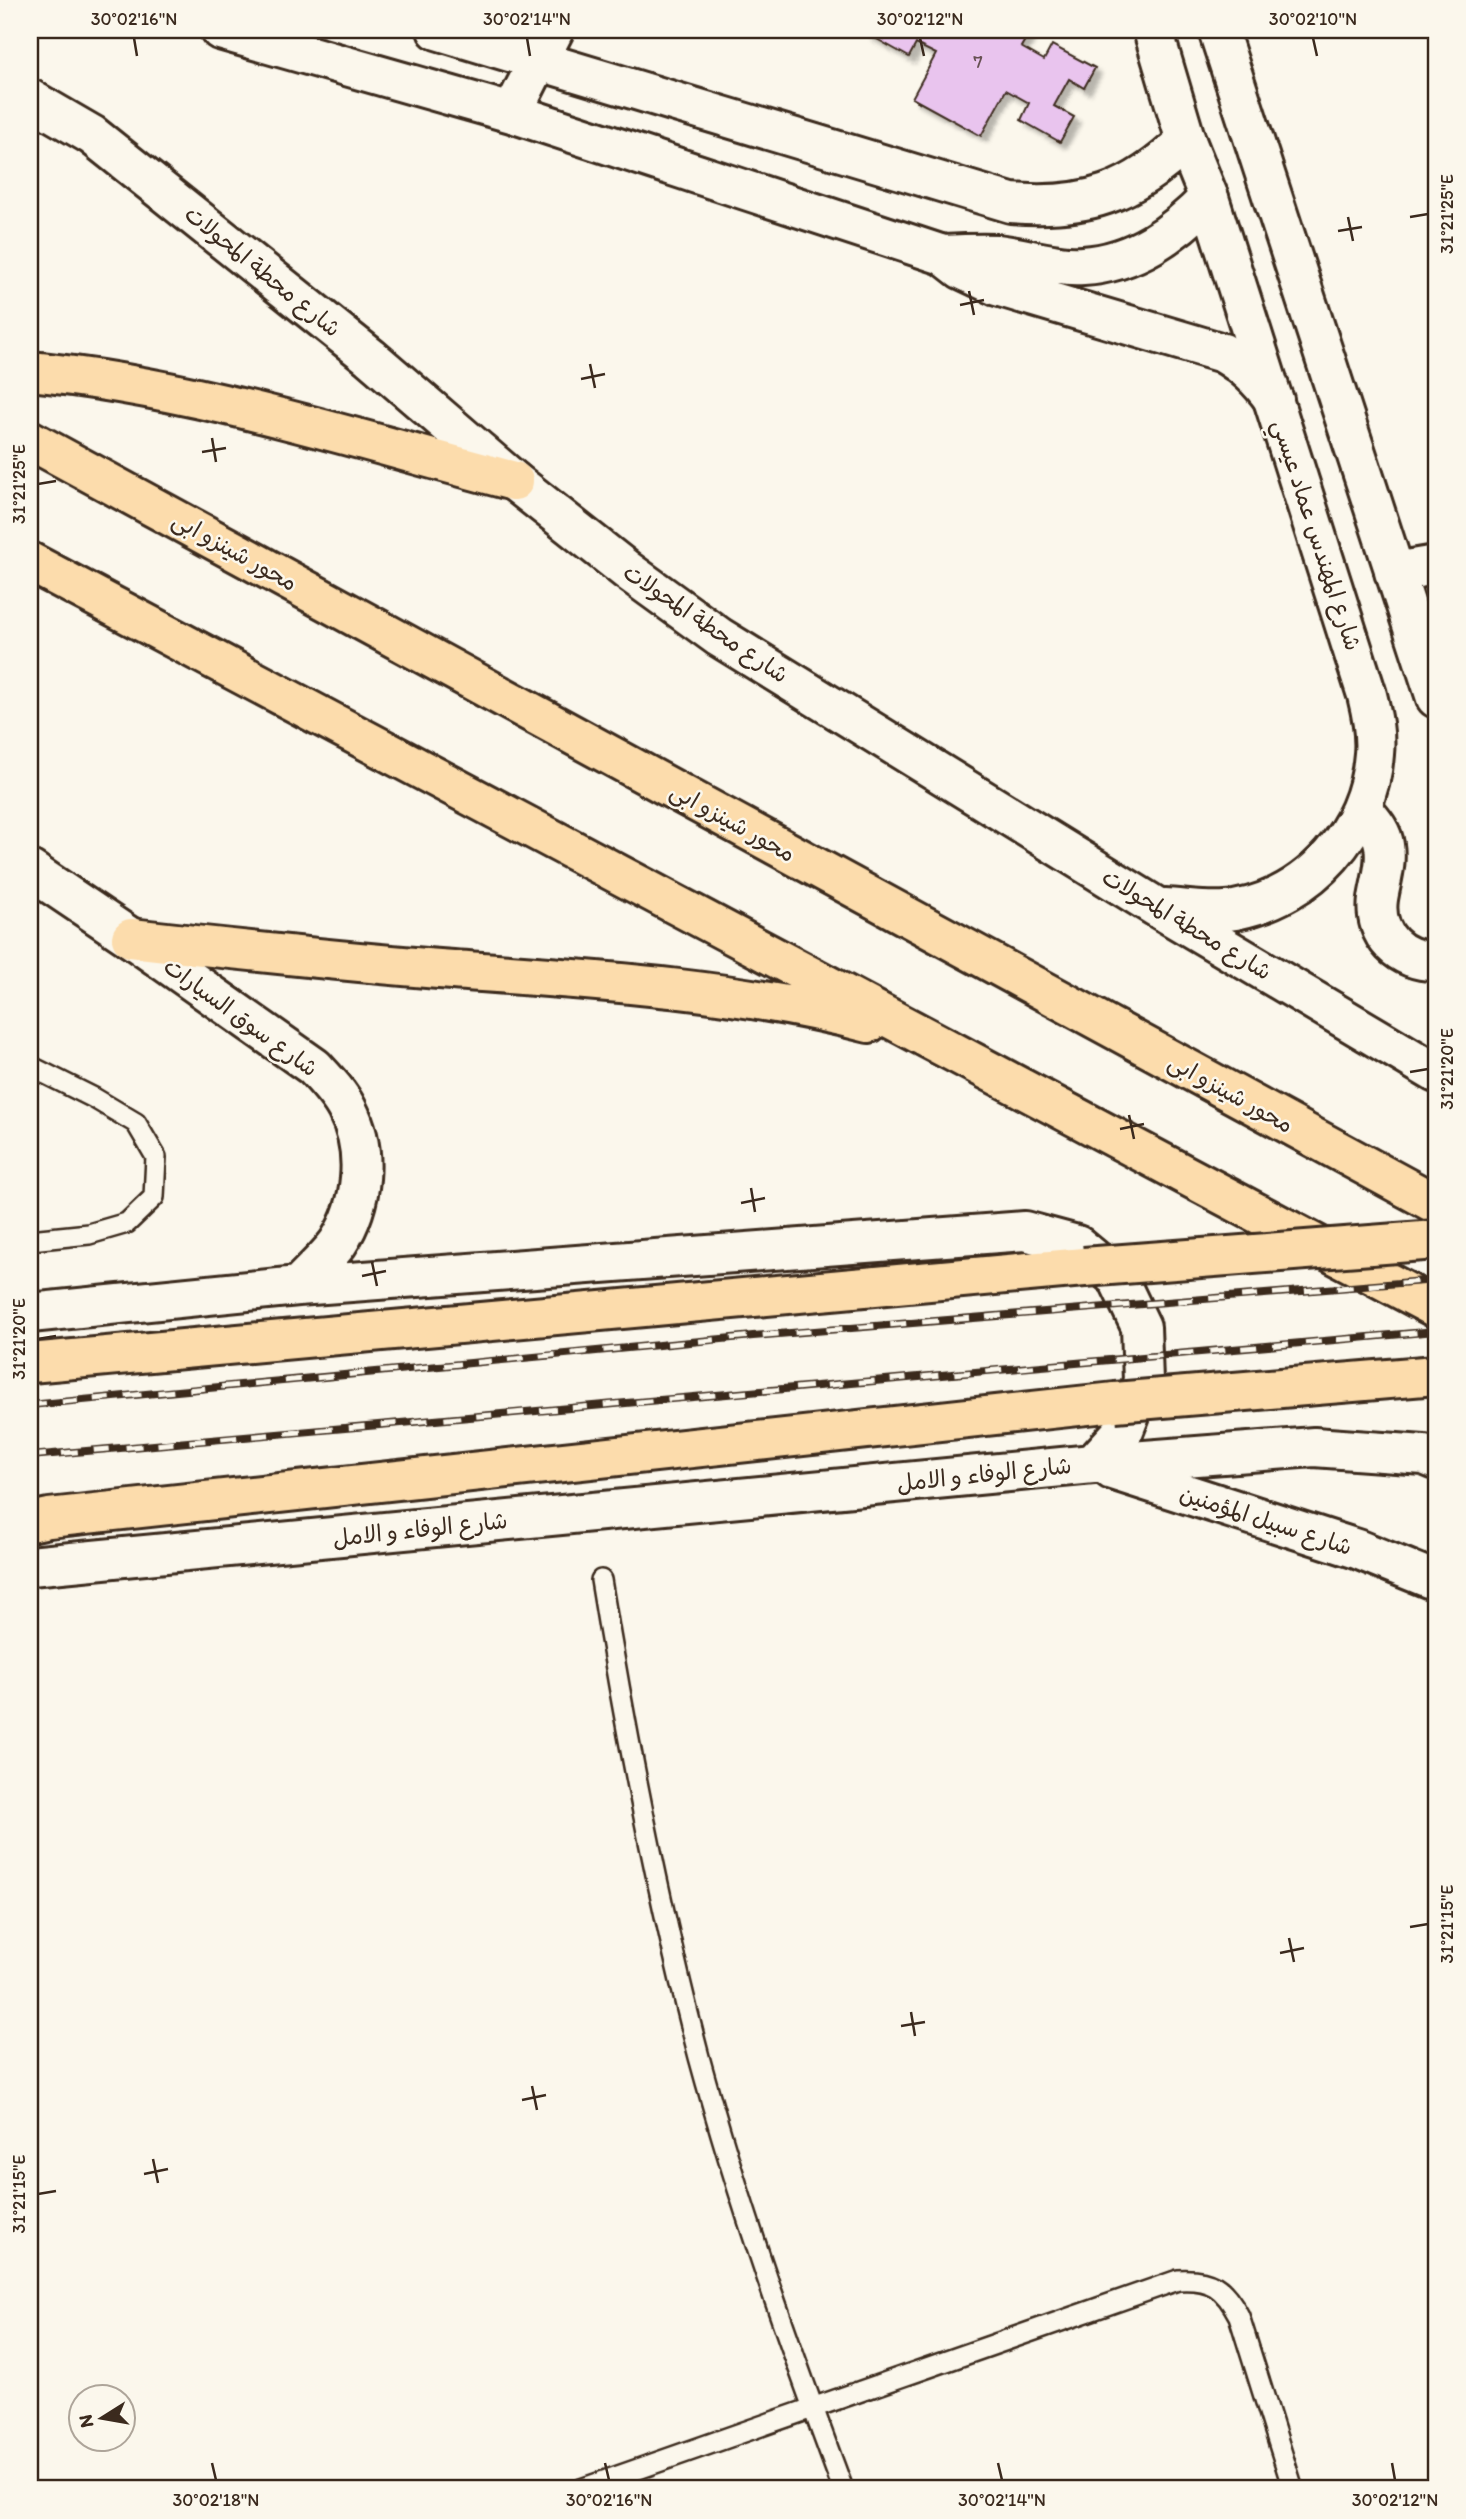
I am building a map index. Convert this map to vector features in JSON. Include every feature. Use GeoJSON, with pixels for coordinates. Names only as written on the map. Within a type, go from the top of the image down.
{"type":"FeatureCollection","features":[{"type":"Feature","properties":{"kind":"main road"},"geometry":{"type":"LineString","coordinates":[[30,371],[104,380],[191,396],[514,481]]}},
{"type":"Feature","properties":{"kind":"main road","name":"محور شينزو ابى"},"geometry":{"type":"LineString","coordinates":[[30,440],[1436,1204]]}},
{"type":"Feature","properties":{"kind":"main road"},"geometry":{"type":"LineString","coordinates":[[30,562],[1436,1308]]}},
{"type":"Feature","properties":{"kind":"main road"},"geometry":{"type":"LineString","coordinates":[[131,938],[347,962],[673,986],[839,1015],[926,1037]]}},
{"type":"Feature","properties":{"kind":"main road"},"geometry":{"type":"LineString","coordinates":[[30,1363],[1084,1267],[1436,1240]]}},
{"type":"Feature","properties":{"kind":"main road"},"geometry":{"type":"LineString","coordinates":[[30,1522],[62,1516],[1115,1402],[1436,1375]]}},
{"type":"Feature","properties":{"kind":"street"},"geometry":{"type":"LineString","coordinates":[[220,30],[512,113],[943,255],[997,254],[1082,266],[1108,262],[1159,241],[1186,222],[1209,198]]}},
{"type":"Feature","properties":{"kind":"street"},"geometry":{"type":"LineString","coordinates":[[437,30],[547,45],[1011,203],[1075,203],[1106,195],[1136,182],[1163,164],[1186,141]]}},
{"type":"Feature","properties":{"kind":"street","name":"شارع المهندس عماد عيسي"},"geometry":{"type":"LineString","coordinates":[[1153,30],[1186,141],[1209,198],[1274,400],[1374,723],[1371,781],[1362,808],[1331,857],[1310,877],[1286,893],[1259,905],[1231,911],[1157,908]]}},
{"type":"Feature","properties":{"kind":"street"},"geometry":{"type":"LineString","coordinates":[[1217,30],[1436,698]]}},
{"type":"Feature","properties":{"kind":"street"},"geometry":{"type":"LineString","coordinates":[[512,113],[547,45]]}},
{"type":"Feature","properties":{"kind":"street","name":"شارع محطة المحولات"},"geometry":{"type":"LineString","coordinates":[[30,99],[92,135],[370,357],[514,481],[628,571],[719,636],[1157,908],[1436,1073]]}},
{"type":"Feature","properties":{"kind":"street"},"geometry":{"type":"LineString","coordinates":[[943,255],[961,269],[997,286],[1223,353],[1243,365],[1260,381],[1274,400]]}},
{"type":"Feature","properties":{"kind":"street"},"geometry":{"type":"LineString","coordinates":[[1394,572],[1436,565]]}},
{"type":"Feature","properties":{"kind":"street"},"geometry":{"type":"LineString","coordinates":[[1362,808],[1379,830],[1384,844],[1385,868],[1378,900],[1378,916],[1383,933],[1393,946],[1406,956],[1421,962],[1436,961]]}},
{"type":"Feature","properties":{"kind":"street","name":"شارع سوق السيارات"},"geometry":{"type":"LineString","coordinates":[[30,870],[314,1067],[333,1087],[348,1110],[357,1136],[361,1163],[359,1192],[351,1220],[337,1245],[298,1286]]}},
{"type":"Feature","properties":{"kind":"street","name":"شارع الوفاء و الامل"},"geometry":{"type":"LineString","coordinates":[[30,1312],[298,1286],[1025,1231],[1077,1245],[1118,1279],[1141,1327],[1143,1381],[1124,1430],[1093,1464],[30,1566]]}},
{"type":"Feature","properties":{"kind":"street"},"geometry":{"type":"LineString","coordinates":[[1093,1464],[1314,1447],[1424,1455],[1436,1460]]}},
{"type":"Feature","properties":{"kind":"street","name":"شارع سبيل المؤمنين"},"geometry":{"type":"LineString","coordinates":[[1093,1464],[1357,1549],[1436,1581]]}},
{"type":"Feature","properties":{"kind":"lane"},"geometry":{"type":"LineString","coordinates":[[30,1066],[136,1123],[156,1157],[154,1197],[127,1223],[89,1234],[30,1240]]}},
{"type":"Feature","properties":{"kind":"lane"},"geometry":{"type":"LineString","coordinates":[[601,1580],[643,1821],[700,2059],[738,2189],[842,2489]]}},
{"type":"Feature","properties":{"kind":"lane"},"geometry":{"type":"LineString","coordinates":[[581,2489],[1178,2280],[1198,2279],[1216,2286],[1230,2298],[1239,2316],[1293,2489]]}},
{"type":"Feature","properties":{"kind":"building"},"geometry":{"type":"Polygon","coordinates":[[[868,30],[1031,30],[1021,47],[1044,60],[1052,45],[1095,68],[1084,88],[1069,79],[1054,106],[1074,117],[1060,142],[1021,120],[1029,103],[1006,90],[981,136],[912,98],[936,54],[916,44],[909,57],[866,33],[868,30]]]}},
{"type":"Feature","properties":{"kind":"railway"},"geometry":{"type":"LineString","coordinates":[[30,1405],[753,1336],[1436,1280]]}},
{"type":"Feature","properties":{"kind":"railway"},"geometry":{"type":"LineString","coordinates":[[30,1456],[1436,1331]]}}]}
